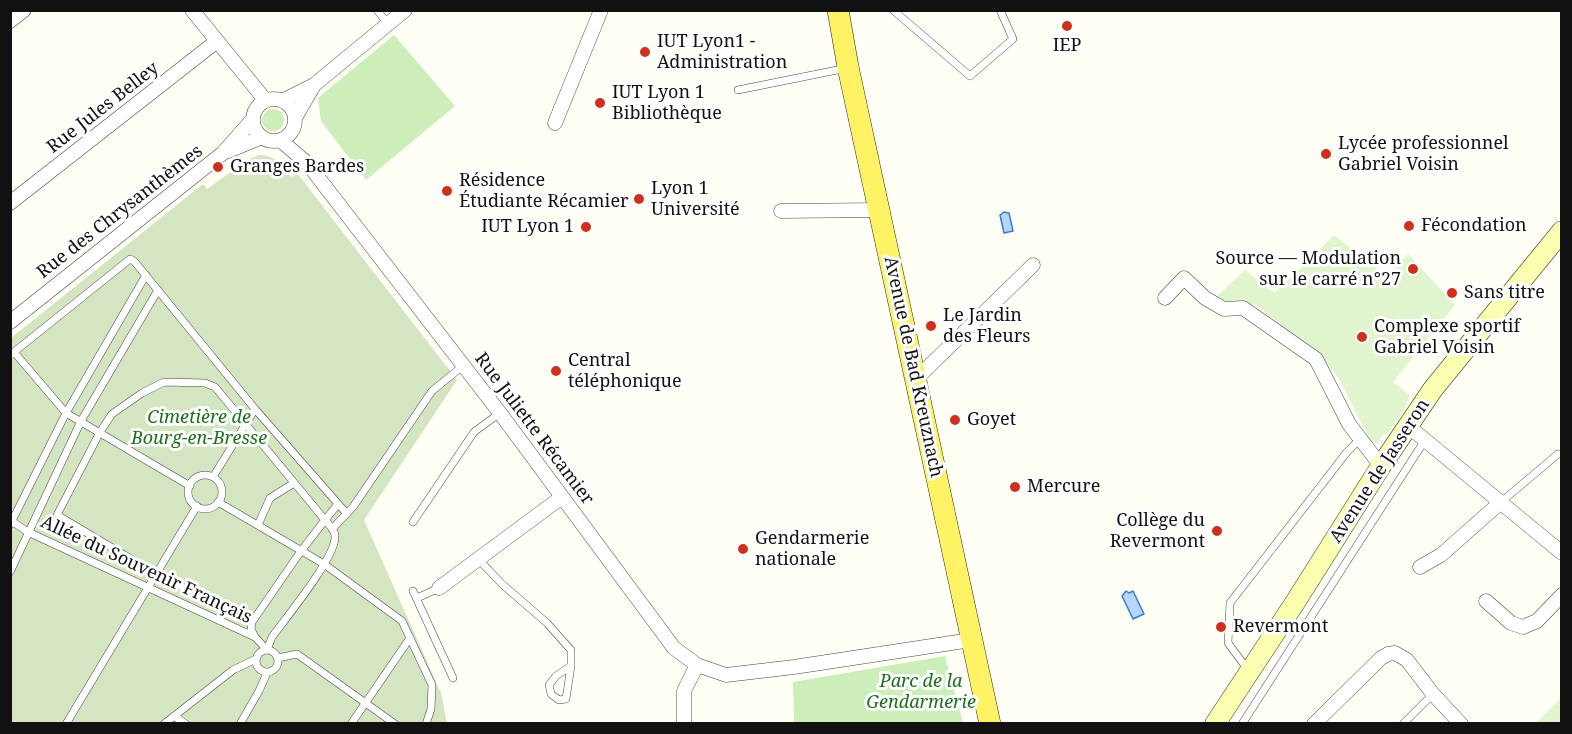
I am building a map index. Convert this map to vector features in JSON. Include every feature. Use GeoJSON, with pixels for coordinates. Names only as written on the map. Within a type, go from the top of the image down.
{"type":"FeatureCollection","features":[{"type":"Feature","properties":{"kind":"main road","name":"Avenue de Bad Kreuznach"},"geometry":{"type":"LineString","coordinates":[[838,10],[848,67],[990,723]]}},
{"type":"Feature","properties":{"kind":"main road","name":"Avenue de Jasseron"},"geometry":{"type":"LineString","coordinates":[[1215,723],[1433,389],[1559,240]]}},
{"type":"Feature","properties":{"kind":"street"},"geometry":{"type":"LineString","coordinates":[[10,21],[24,10]]}},
{"type":"Feature","properties":{"kind":"street"},"geometry":{"type":"LineString","coordinates":[[192,10],[266,101]]}},
{"type":"Feature","properties":{"kind":"street"},"geometry":{"type":"LineString","coordinates":[[282,101],[314,85],[405,10]]}},
{"type":"Feature","properties":{"kind":"street"},"geometry":{"type":"LineString","coordinates":[[555,123],[601,10]]}},
{"type":"Feature","properties":{"kind":"street","name":"Rue Jules Belley"},"geometry":{"type":"LineString","coordinates":[[10,203],[217,41]]}},
{"type":"Feature","properties":{"kind":"street"},"geometry":{"type":"LineString","coordinates":[[294,122],[291,108],[282,101],[274,99],[259,106],[253,119],[256,132],[262,138],[280,140],[289,135],[314,85]]}},
{"type":"Feature","properties":{"kind":"street","name":"Rue des Chrysanthèmes"},"geometry":{"type":"LineString","coordinates":[[10,322],[223,153],[253,119]]}},
{"type":"Feature","properties":{"kind":"street","name":"Rue Juliette Récamier"},"geometry":{"type":"LineString","coordinates":[[294,122],[307,163]]}},
{"type":"Feature","properties":{"kind":"street","name":"Rue des Chrysanthèmes"},"geometry":{"type":"LineString","coordinates":[[223,153],[262,138]]}},
{"type":"Feature","properties":{"kind":"street","name":"Rue Juliette Récamier"},"geometry":{"type":"LineString","coordinates":[[280,140],[307,163],[464,365],[674,648],[697,665],[726,675],[971,640]]}},
{"type":"Feature","properties":{"kind":"street"},"geometry":{"type":"LineString","coordinates":[[781,211],[879,210]]}},
{"type":"Feature","properties":{"kind":"street"},"geometry":{"type":"LineString","coordinates":[[916,379],[1033,265]]}},
{"type":"Feature","properties":{"kind":"street"},"geometry":{"type":"LineString","coordinates":[[1165,298],[1184,278],[1205,298],[1224,309],[1243,308],[1316,359],[1349,424],[1381,466]]}},
{"type":"Feature","properties":{"kind":"street"},"geometry":{"type":"LineString","coordinates":[[1408,426],[1562,553]]}},
{"type":"Feature","properties":{"kind":"street"},"geometry":{"type":"LineString","coordinates":[[439,588],[562,497]]}},
{"type":"Feature","properties":{"kind":"street"},"geometry":{"type":"LineString","coordinates":[[1420,567],[1441,555],[1501,502]]}},
{"type":"Feature","properties":{"kind":"street"},"geometry":{"type":"LineString","coordinates":[[1486,601],[1511,623],[1523,627],[1537,621],[1562,595]]}},
{"type":"Feature","properties":{"kind":"street"},"geometry":{"type":"LineString","coordinates":[[1314,723],[1388,654],[1395,653],[1403,656],[1433,694],[1461,723]]}},
{"type":"Feature","properties":{"kind":"street"},"geometry":{"type":"LineString","coordinates":[[684,723],[684,691],[697,665]]}},
{"type":"Feature","properties":{"kind":"lane"},"geometry":{"type":"LineString","coordinates":[[377,10],[388,24]]}},
{"type":"Feature","properties":{"kind":"lane"},"geometry":{"type":"LineString","coordinates":[[893,10],[970,76],[1014,39],[1000,10]]}},
{"type":"Feature","properties":{"kind":"lane"},"geometry":{"type":"LineString","coordinates":[[738,90],[848,67]]}},
{"type":"Feature","properties":{"kind":"lane"},"geometry":{"type":"LineString","coordinates":[[190,486],[66,413],[12,354],[130,259],[146,275],[255,409],[347,514]]}},
{"type":"Feature","properties":{"kind":"lane"},"geometry":{"type":"LineString","coordinates":[[11,522],[66,413],[146,275]]}},
{"type":"Feature","properties":{"kind":"lane"},"geometry":{"type":"LineString","coordinates":[[10,572],[81,421],[158,290]]}},
{"type":"Feature","properties":{"kind":"lane"},"geometry":{"type":"LineString","coordinates":[[332,529],[347,514],[432,391],[464,365]]}},
{"type":"Feature","properties":{"kind":"lane"},"geometry":{"type":"LineString","coordinates":[[252,622],[156,574],[57,515],[100,432],[112,414],[142,393],[164,382],[206,383],[215,387],[325,520],[336,539],[324,564],[272,637],[267,650]]}},
{"type":"Feature","properties":{"kind":"lane"},"geometry":{"type":"LineString","coordinates":[[213,477],[255,409]]}},
{"type":"Feature","properties":{"kind":"lane"},"geometry":{"type":"LineString","coordinates":[[413,522],[474,432],[500,413]]}},
{"type":"Feature","properties":{"kind":"lane"},"geometry":{"type":"LineString","coordinates":[[1250,672],[1228,643],[1230,603],[1347,452],[1360,439]]}},
{"type":"Feature","properties":{"kind":"lane"},"geometry":{"type":"LineString","coordinates":[[1242,723],[1425,440]]}},
{"type":"Feature","properties":{"kind":"lane"},"geometry":{"type":"LineString","coordinates":[[1501,502],[1558,454]]}},
{"type":"Feature","properties":{"kind":"lane"},"geometry":{"type":"LineString","coordinates":[[199,476],[213,477],[218,480],[222,491],[218,502],[211,507],[197,506],[191,499],[190,486],[199,476]]}},
{"type":"Feature","properties":{"kind":"lane"},"geometry":{"type":"LineString","coordinates":[[258,525],[270,498],[294,483]]}},
{"type":"Feature","properties":{"kind":"lane"},"geometry":{"type":"LineString","coordinates":[[218,502],[324,564],[402,621],[432,685],[431,708],[426,723]]}},
{"type":"Feature","properties":{"kind":"lane"},"geometry":{"type":"LineString","coordinates":[[255,637],[251,629],[252,622],[301,551],[338,504]]}},
{"type":"Feature","properties":{"kind":"lane"},"geometry":{"type":"LineString","coordinates":[[66,723],[197,506]]}},
{"type":"Feature","properties":{"kind":"lane","name":"Allée du Souvenir Français"},"geometry":{"type":"LineString","coordinates":[[11,522],[255,637],[267,650]]}},
{"type":"Feature","properties":{"kind":"lane"},"geometry":{"type":"LineString","coordinates":[[478,559],[502,584],[548,623],[571,650],[571,666],[566,699],[559,700],[551,693],[549,685],[556,676],[571,666]]}},
{"type":"Feature","properties":{"kind":"lane"},"geometry":{"type":"LineString","coordinates":[[439,588],[415,595],[453,678]]}},
{"type":"Feature","properties":{"kind":"lane"},"geometry":{"type":"LineString","coordinates":[[351,723],[410,638]]}},
{"type":"Feature","properties":{"kind":"lane"},"geometry":{"type":"LineString","coordinates":[[164,723],[233,670],[256,659],[259,653],[267,650],[274,652],[278,658],[276,668],[267,673],[240,723]]}},
{"type":"Feature","properties":{"kind":"lane"},"geometry":{"type":"LineString","coordinates":[[278,658],[297,654],[395,723]]}},
{"type":"Feature","properties":{"kind":"lane"},"geometry":{"type":"LineString","coordinates":[[256,659],[258,668],[267,673]]}},
{"type":"Feature","properties":{"kind":"lane"},"geometry":{"type":"LineString","coordinates":[[1403,723],[1433,694]]}},
{"type":"Feature","properties":{"kind":"lane"},"geometry":{"type":"LineString","coordinates":[[174,716],[186,723]]}},
{"type":"Feature","properties":{"kind":"green space"},"geometry":{"type":"Polygon","coordinates":[[[394,35],[455,106],[366,180],[321,121],[318,98],[394,35]]]}},
{"type":"Feature","properties":{"kind":"green space"},"geometry":{"type":"Polygon","coordinates":[[[273,109],[281,112],[284,120],[281,128],[273,131],[265,128],[262,120],[265,112],[273,109]]]}},
{"type":"Feature","properties":{"kind":"green space","name":"Cimetière de Bourg-en-Bresse"},"geometry":{"type":"Polygon","coordinates":[[[259,155],[274,159],[291,177],[297,173],[457,380],[364,520],[441,693],[447,723],[11,724],[11,338],[203,184],[207,189],[249,159],[259,155]]]}},
{"type":"Feature","properties":{"kind":"green space","name":"Complexe sportif Gabriel Voisin"},"geometry":{"type":"Polygon","coordinates":[[[1334,235],[1387,276],[1408,254],[1455,305],[1393,382],[1410,395],[1405,408],[1387,435],[1384,433],[1377,443],[1372,442],[1368,436],[1339,379],[1323,359],[1256,305],[1226,301],[1216,297],[1245,270],[1274,293],[1334,235]]]}},
{"type":"Feature","properties":{"kind":"green space","name":"Parc de la Gendarmerie"},"geometry":{"type":"Polygon","coordinates":[[[945,656],[963,723],[794,723],[793,682],[945,656]]]}},
{"type":"Feature","properties":{"kind":"green space"},"geometry":{"type":"Polygon","coordinates":[[[1561,698],[1561,723],[1536,723],[1561,698]]]}},
{"type":"Feature","properties":{"kind":"water"},"geometry":{"type":"Polygon","coordinates":[[[1004,212],[1009,213],[1013,231],[1004,233],[1000,215],[1004,212]]]}},
{"type":"Feature","properties":{"kind":"water"},"geometry":{"type":"Polygon","coordinates":[[[1126,591],[1129,593],[1133,591],[1144,614],[1133,619],[1122,596],[1126,591]]]}},
{"type":"Feature","properties":{"kind":"place","name":"IEP"},"geometry":{"type":"Point","coordinates":[1067,26]}},
{"type":"Feature","properties":{"kind":"place","name":"IUT Lyon1 - Administration"},"geometry":{"type":"Point","coordinates":[645,52]}},
{"type":"Feature","properties":{"kind":"place","name":"IUT Lyon 1 Bibliothèque"},"geometry":{"type":"Point","coordinates":[600,103]}},
{"type":"Feature","properties":{"kind":"place","name":"Lycée professionnel Gabriel Voisin"},"geometry":{"type":"Point","coordinates":[1326,154]}},
{"type":"Feature","properties":{"kind":"place","name":"Granges Bardes"},"geometry":{"type":"Point","coordinates":[218,167]}},
{"type":"Feature","properties":{"kind":"place","name":"Résidence Étudiante Récamier"},"geometry":{"type":"Point","coordinates":[447,191]}},
{"type":"Feature","properties":{"kind":"place","name":"Lyon 1 Université"},"geometry":{"type":"Point","coordinates":[639,199]}},
{"type":"Feature","properties":{"kind":"place","name":"Fécondation"},"geometry":{"type":"Point","coordinates":[1409,226]}},
{"type":"Feature","properties":{"kind":"place","name":"IUT Lyon 1"},"geometry":{"type":"Point","coordinates":[586,227]}},
{"type":"Feature","properties":{"kind":"place","name":"Source — Modulation sur le carré n°27"},"geometry":{"type":"Point","coordinates":[1413,269]}},
{"type":"Feature","properties":{"kind":"place","name":"Sans titre"},"geometry":{"type":"Point","coordinates":[1452,293]}},
{"type":"Feature","properties":{"kind":"place","name":"Le Jardin des Fleurs"},"geometry":{"type":"Point","coordinates":[931,326]}},
{"type":"Feature","properties":{"kind":"place","name":"Complexe sportif Gabriel Voisin"},"geometry":{"type":"Point","coordinates":[1362,337]}},
{"type":"Feature","properties":{"kind":"place","name":"Central téléphonique"},"geometry":{"type":"Point","coordinates":[556,371]}},
{"type":"Feature","properties":{"kind":"place","name":"Goyet"},"geometry":{"type":"Point","coordinates":[955,420]}},
{"type":"Feature","properties":{"kind":"place","name":"Mercure"},"geometry":{"type":"Point","coordinates":[1015,487]}},
{"type":"Feature","properties":{"kind":"place","name":"Collège du Revermont"},"geometry":{"type":"Point","coordinates":[1217,531]}},
{"type":"Feature","properties":{"kind":"place","name":"Gendarmerie nationale"},"geometry":{"type":"Point","coordinates":[743,549]}},
{"type":"Feature","properties":{"kind":"place","name":"Revermont"},"geometry":{"type":"Point","coordinates":[1221,627]}}]}
